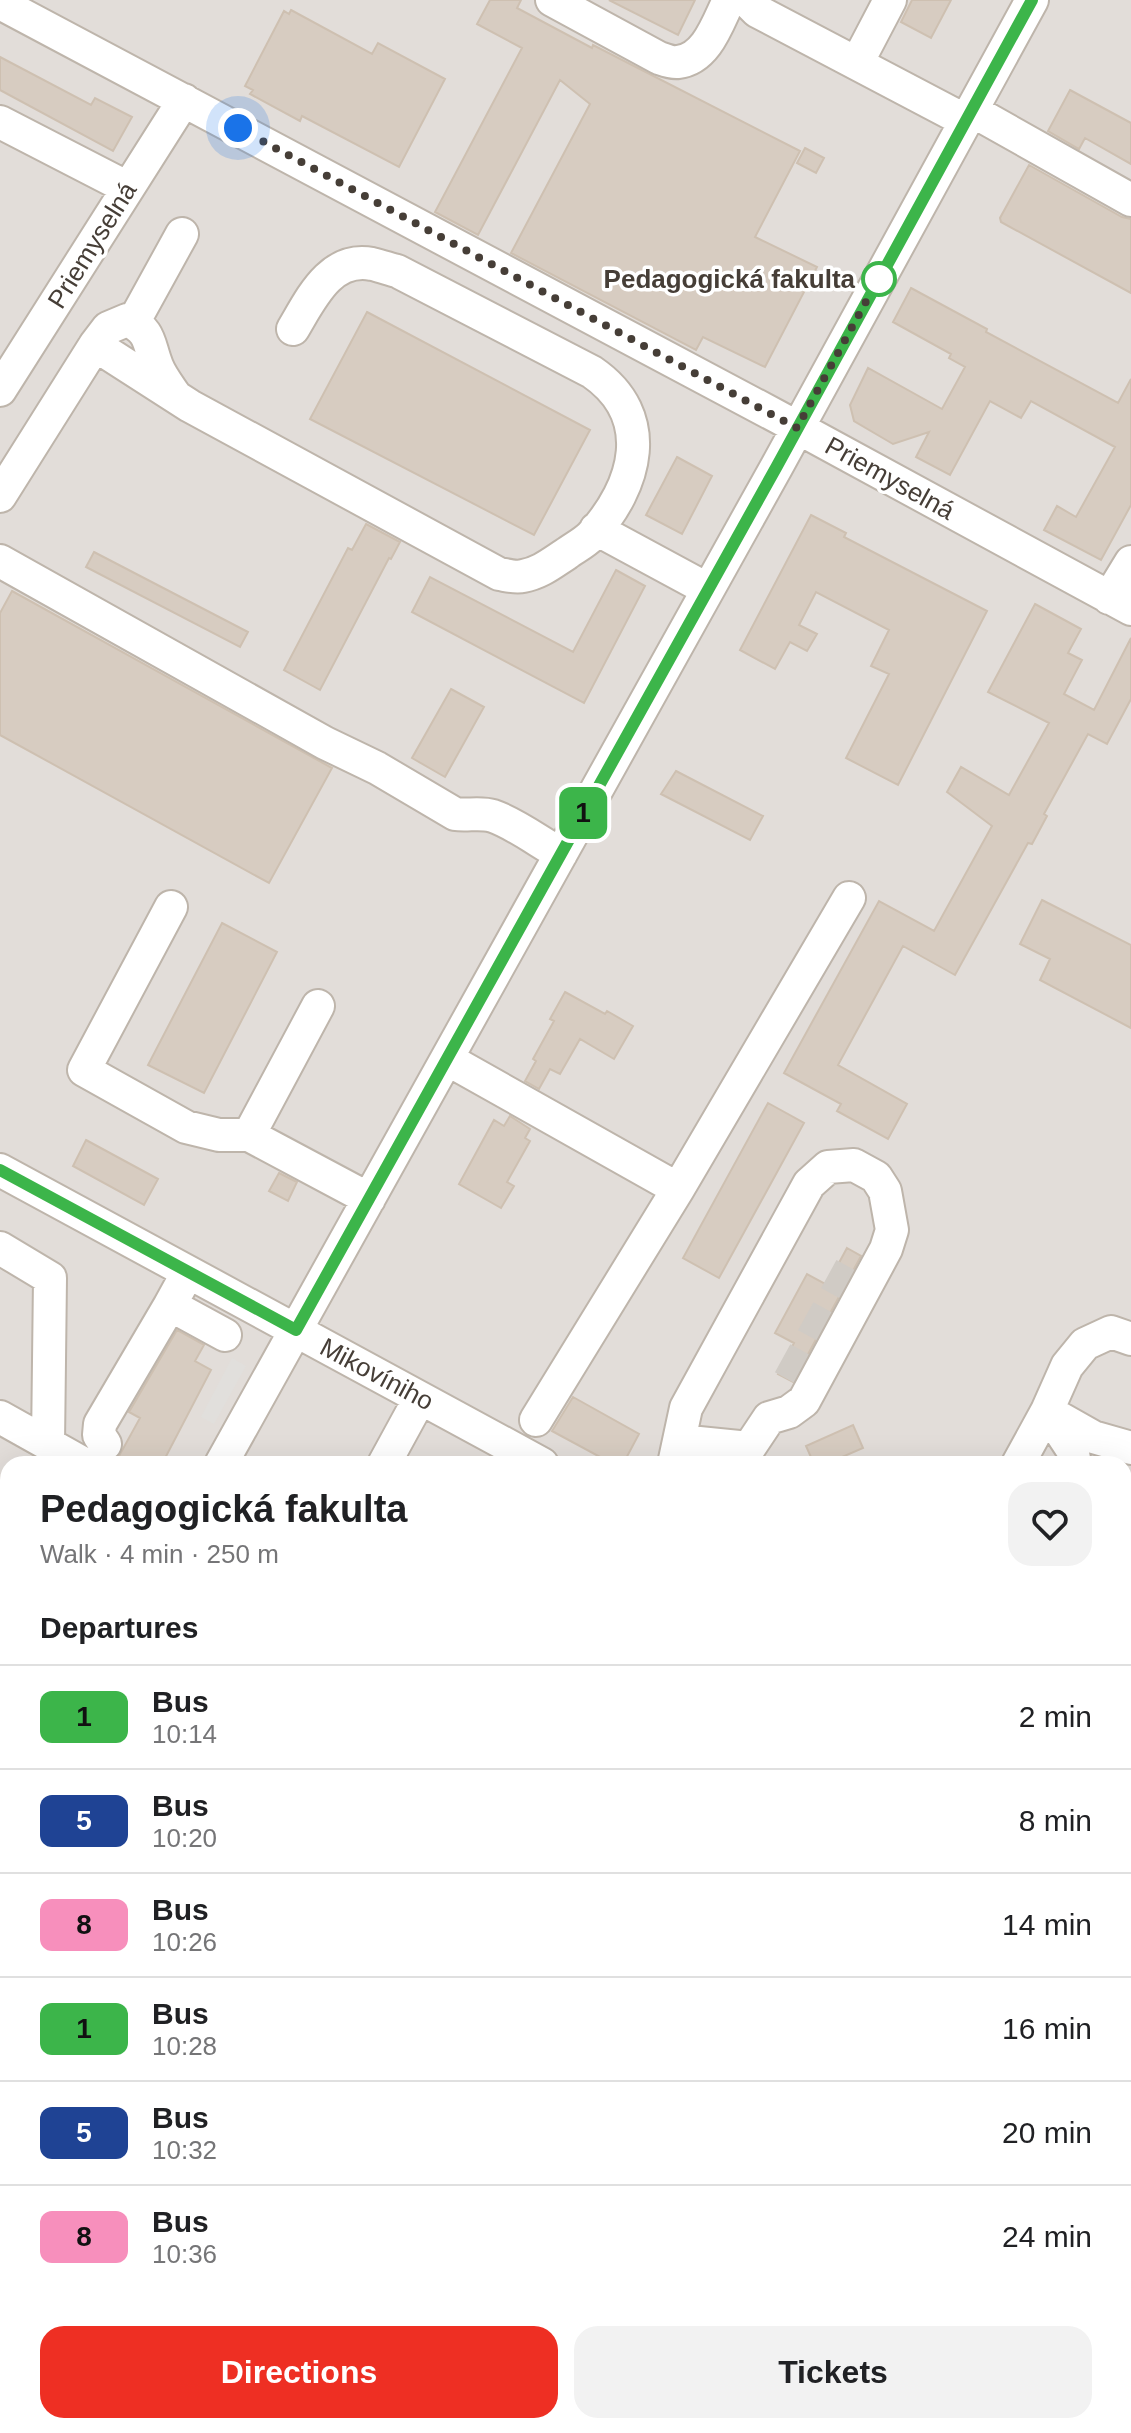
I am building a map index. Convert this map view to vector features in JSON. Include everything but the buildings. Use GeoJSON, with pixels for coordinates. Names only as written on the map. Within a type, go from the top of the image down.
{"type":"FeatureCollection","features":[{"type":"Feature","properties":{"kind":"street"},"geometry":{"type":"LineString","coordinates":[[552,0],[659,58],[677,62],[695,57],[706,46],[729,0]]}},
{"type":"Feature","properties":{"kind":"street"},"geometry":{"type":"LineString","coordinates":[[746,0],[757,11],[857,63],[1131,200]]}},
{"type":"Feature","properties":{"kind":"street"},"geometry":{"type":"LineString","coordinates":[[857,63],[890,0]]}},
{"type":"Feature","properties":{"kind":"street"},"geometry":{"type":"LineString","coordinates":[[225,1456],[1032,0]]}},
{"type":"Feature","properties":{"kind":"street","name":"Priemyselná"},"geometry":{"type":"LineString","coordinates":[[0,3],[1120,603]]}},
{"type":"Feature","properties":{"kind":"street","name":"Priemyselná"},"geometry":{"type":"LineString","coordinates":[[0,390],[184,100]]}},
{"type":"Feature","properties":{"kind":"street"},"geometry":{"type":"LineString","coordinates":[[0,122],[128,188]]}},
{"type":"Feature","properties":{"kind":"street"},"geometry":{"type":"LineString","coordinates":[[133,323],[182,234]]}},
{"type":"Feature","properties":{"kind":"street"},"geometry":{"type":"LineString","coordinates":[[95,345],[176,397],[499,574],[520,577],[541,571],[589,538],[609,512],[629,477],[635,439],[627,409],[609,384],[592,372],[397,271],[369,263],[344,266],[322,281],[293,329]]}},
{"type":"Feature","properties":{"kind":"street"},"geometry":{"type":"LineString","coordinates":[[0,496],[108,328],[127,320],[141,327],[157,366],[176,397]]}},
{"type":"Feature","properties":{"kind":"street"},"geometry":{"type":"LineString","coordinates":[[596,529],[707,589]]}},
{"type":"Feature","properties":{"kind":"street"},"geometry":{"type":"LineString","coordinates":[[0,561],[455,814],[496,817],[561,854]]}},
{"type":"Feature","properties":{"kind":"street"},"geometry":{"type":"LineString","coordinates":[[1120,603],[1131,562]]}},
{"type":"Feature","properties":{"kind":"street"},"geometry":{"type":"LineString","coordinates":[[536,1420],[678,1189],[849,898]]}},
{"type":"Feature","properties":{"kind":"street"},"geometry":{"type":"LineString","coordinates":[[171,907],[84,1070],[186,1127],[219,1135],[249,1135],[369,1199]]}},
{"type":"Feature","properties":{"kind":"street"},"geometry":{"type":"LineString","coordinates":[[249,1135],[318,1006]]}},
{"type":"Feature","properties":{"kind":"street"},"geometry":{"type":"LineString","coordinates":[[447,1059],[678,1189]]}},
{"type":"Feature","properties":{"kind":"street"},"geometry":{"type":"LineString","coordinates":[[769,1418],[789,1412],[804,1401],[886,1249],[892,1230],[885,1191],[876,1177],[854,1165],[828,1167],[809,1184],[686,1408],[677,1453],[749,1448],[789,1380]]}},
{"type":"Feature","properties":{"kind":"street","name":"Mikovíniho"},"geometry":{"type":"LineString","coordinates":[[0,1170],[527,1456]]}},
{"type":"Feature","properties":{"kind":"street"},"geometry":{"type":"LineString","coordinates":[[858,1254],[887,1201]]}},
{"type":"Feature","properties":{"kind":"street"},"geometry":{"type":"LineString","coordinates":[[0,1248],[50,1278],[48,1444]]}},
{"type":"Feature","properties":{"kind":"street"},"geometry":{"type":"LineString","coordinates":[[0,1417],[48,1444],[94,1454],[100,1424],[188,1272]]}},
{"type":"Feature","properties":{"kind":"street"},"geometry":{"type":"LineString","coordinates":[[170,1305],[225,1335]]}},
{"type":"Feature","properties":{"kind":"street"},"geometry":{"type":"LineString","coordinates":[[1022,1456],[1067,1366],[1085,1344],[1111,1332],[1131,1339]]}},
{"type":"Feature","properties":{"kind":"street"},"geometry":{"type":"LineString","coordinates":[[388,1456],[420,1398]]}},
{"type":"Feature","properties":{"kind":"street"},"geometry":{"type":"LineString","coordinates":[[1047,1411],[1093,1437],[1131,1448]]}},
{"type":"Feature","properties":{"kind":"street"},"geometry":{"type":"LineString","coordinates":[[1047,1411],[1073,1456]]}},
{"type":"Feature","properties":{"kind":"shaded area"},"geometry":{"type":"Polygon","coordinates":[[[0,0],[1131,0],[1131,1456],[0,1456],[0,0]]]}},
{"type":"Feature","properties":{"kind":"shaded area"},"geometry":{"type":"Polygon","coordinates":[[[232,1358],[246,1366],[214,1424],[201,1417],[232,1358]]]}},
{"type":"Feature","properties":{"kind":"tunnel"},"geometry":{"type":"LineString","coordinates":[[789,1380],[858,1254]]}},
{"type":"Feature","properties":{"kind":"bus line","name":"1"},"geometry":{"type":"LineString","coordinates":[[0,1170],[296,1330],[777,466],[1032,0]]}},
{"type":"Feature","properties":{"kind":"place","name":"Pedagogická fakulta"},"geometry":{"type":"Point","coordinates":[879,279]}},
{"type":"Feature","properties":{"kind":"route"},"geometry":{"type":"LineString","coordinates":[[238,128],[797,428],[880,276],[879,279]]}}]}
